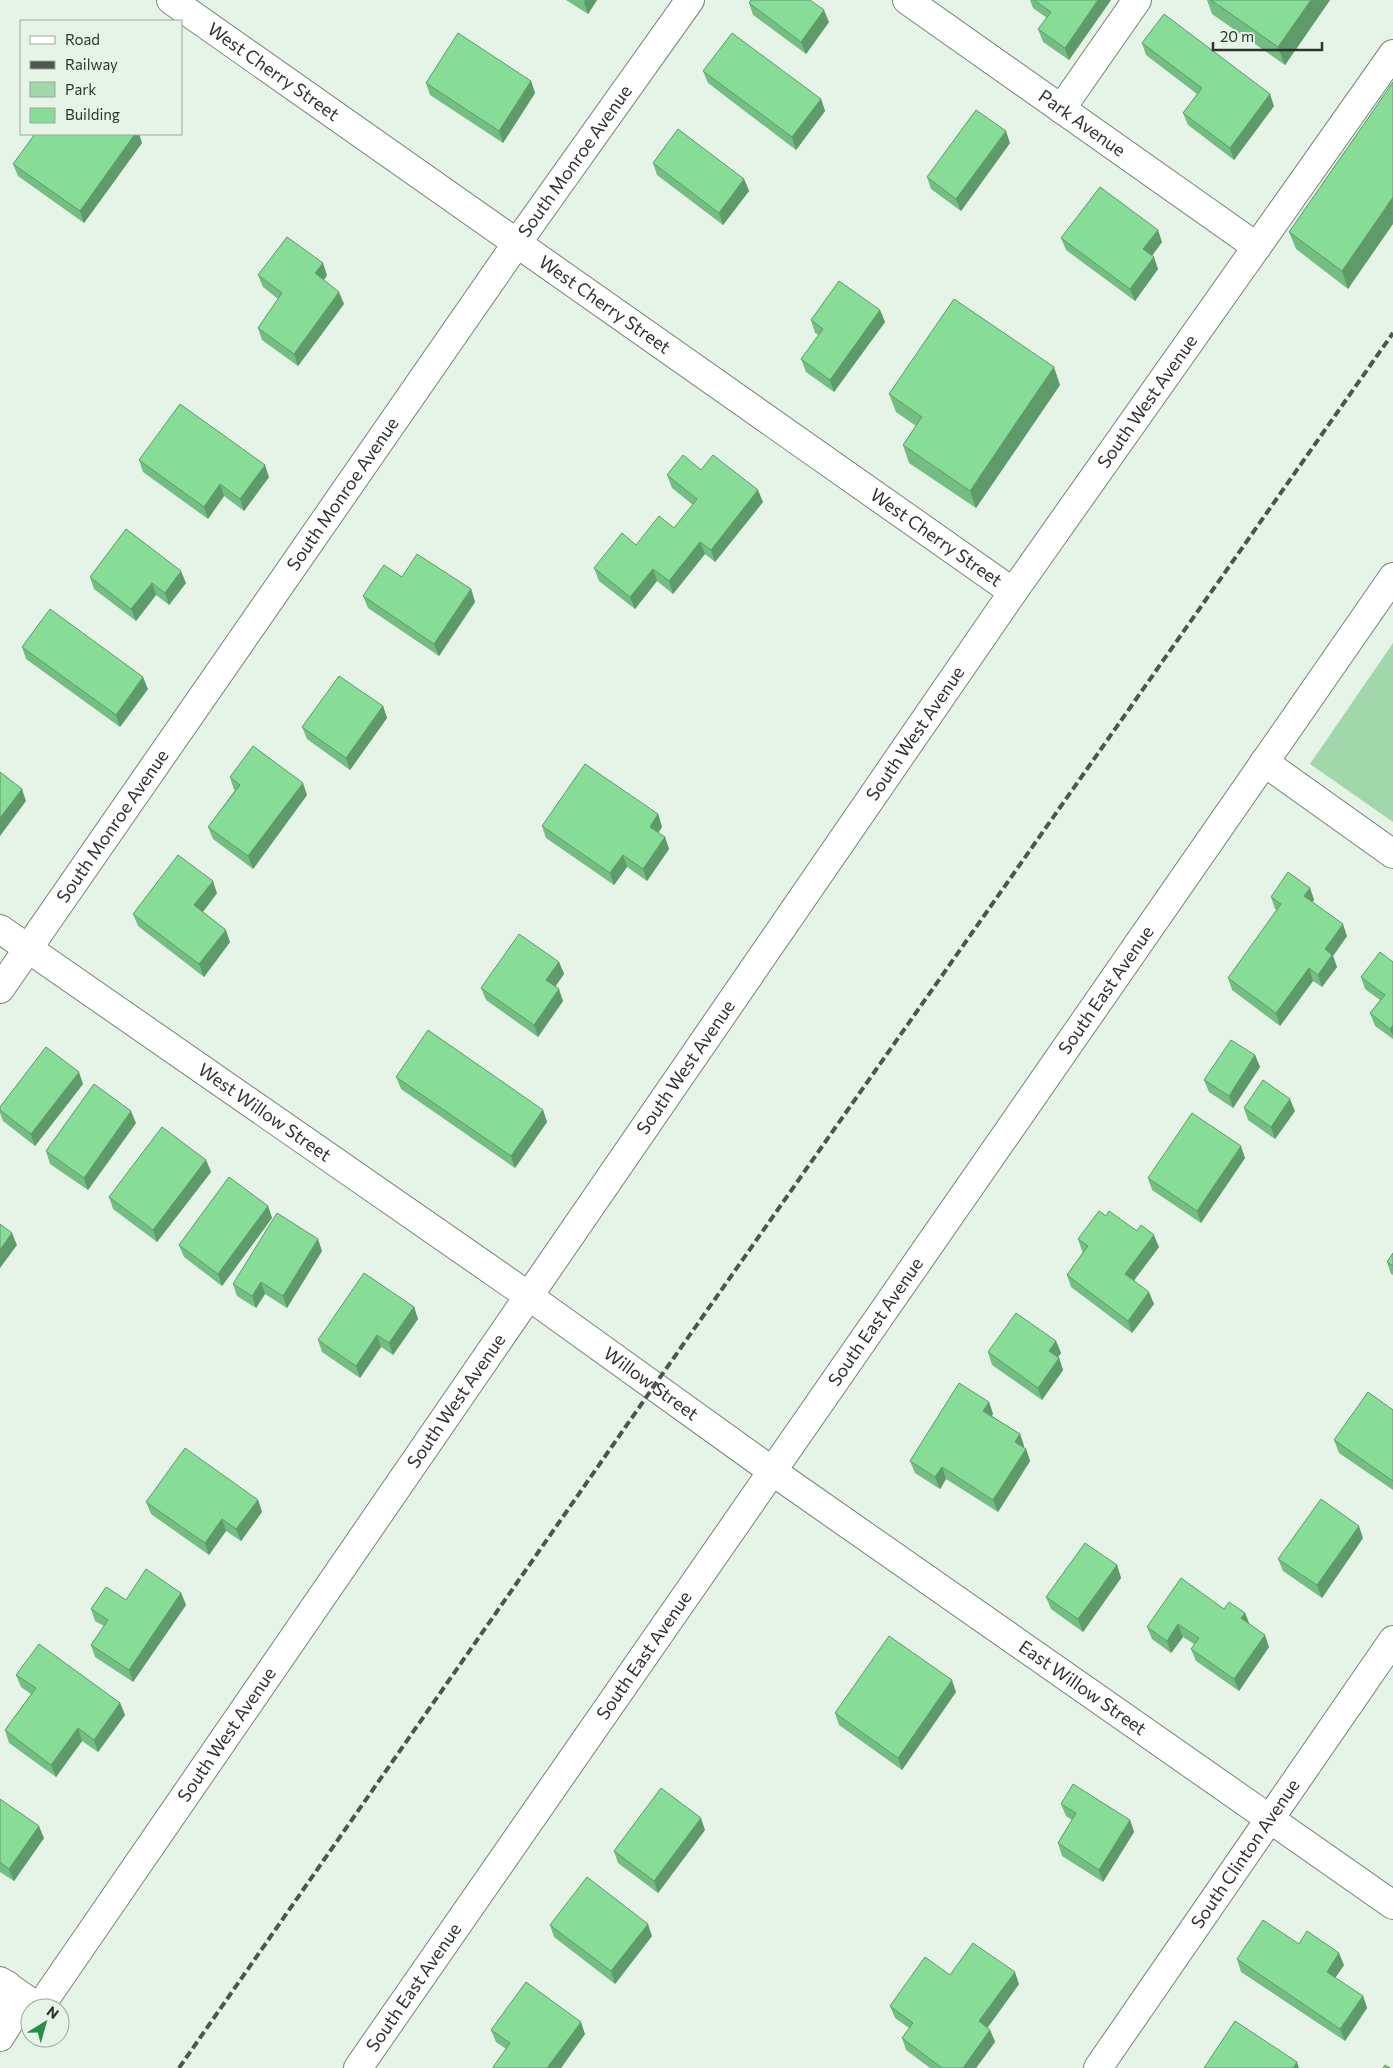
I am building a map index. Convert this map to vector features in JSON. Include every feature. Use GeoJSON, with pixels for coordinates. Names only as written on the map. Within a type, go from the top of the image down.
{"type":"FeatureCollection","features":[{"type":"Feature","properties":{"kind":"street","name":"West Cherry Street"},"geometry":{"type":"LineString","coordinates":[[171,0],[1013,592]]}},
{"type":"Feature","properties":{"kind":"street","name":"South Monroe Avenue"},"geometry":{"type":"LineString","coordinates":[[0,989],[517,243],[690,0]]}},
{"type":"Feature","properties":{"kind":"street","name":"Park Avenue"},"geometry":{"type":"LineString","coordinates":[[907,0],[1257,247]]}},
{"type":"Feature","properties":{"kind":"street"},"geometry":{"type":"LineString","coordinates":[[1061,109],[1137,0]]}},
{"type":"Feature","properties":{"kind":"street","name":"South West Avenue"},"geometry":{"type":"LineString","coordinates":[[3,1983],[39,2008],[1013,592],[1393,54]]}},
{"type":"Feature","properties":{"kind":"street","name":"South East Avenue"},"geometry":{"type":"LineString","coordinates":[[358,2068],[1393,577]]}},
{"type":"Feature","properties":{"kind":"street"},"geometry":{"type":"LineString","coordinates":[[1264,762],[1393,854]]}},
{"type":"Feature","properties":{"kind":"street","name":"West Willow Street"},"geometry":{"type":"LineString","coordinates":[[0,929],[530,1296]]}},
{"type":"Feature","properties":{"kind":"street","name":"Willow Street"},"geometry":{"type":"LineString","coordinates":[[530,1296],[772,1471]]}},
{"type":"Feature","properties":{"kind":"street","name":"East Willow Street"},"geometry":{"type":"LineString","coordinates":[[772,1471],[1393,1906]]}},
{"type":"Feature","properties":{"kind":"street","name":"South Clinton Avenue"},"geometry":{"type":"LineString","coordinates":[[1098,2068],[1393,1640]]}},
{"type":"Feature","properties":{"kind":"street","name":"South West Avenue"},"geometry":{"type":"LineString","coordinates":[[0,2037],[10,2022],[3,1983]]}},
{"type":"Feature","properties":{"kind":"green space"},"geometry":{"type":"Polygon","coordinates":[[[1393,643],[1393,822],[1310,764],[1393,643]]]}},
{"type":"Feature","properties":{"kind":"building"},"geometry":{"type":"Polygon","coordinates":[[[751,0],[810,0],[824,10],[801,42],[749,3],[751,0]]]}},
{"type":"Feature","properties":{"kind":"building"},"geometry":{"type":"Polygon","coordinates":[[[1034,0],[1098,0],[1065,48],[1038,29],[1051,12],[1034,0]]]}},
{"type":"Feature","properties":{"kind":"building"},"geometry":{"type":"Polygon","coordinates":[[[1211,0],[1311,0],[1278,47],[1211,0]]]}},
{"type":"Feature","properties":{"kind":"building"},"geometry":{"type":"Polygon","coordinates":[[[1164,14],[1270,94],[1230,148],[1183,113],[1202,88],[1142,43],[1164,14]]]}},
{"type":"Feature","properties":{"kind":"building"},"geometry":{"type":"Polygon","coordinates":[[[458,33],[531,81],[499,131],[426,83],[458,33]]]}},
{"type":"Feature","properties":{"kind":"building"},"geometry":{"type":"Polygon","coordinates":[[[732,33],[821,99],[792,137],[703,71],[732,33]]]}},
{"type":"Feature","properties":{"kind":"building"},"geometry":{"type":"Polygon","coordinates":[[[1393,82],[1393,197],[1342,271],[1289,232],[1393,82]]]}},
{"type":"Feature","properties":{"kind":"building"},"geometry":{"type":"Polygon","coordinates":[[[976,110],[1006,131],[956,199],[927,177],[976,110]]]}},
{"type":"Feature","properties":{"kind":"building"},"geometry":{"type":"Polygon","coordinates":[[[678,129],[744,179],[719,213],[653,163],[678,129]]]}},
{"type":"Feature","properties":{"kind":"building"},"geometry":{"type":"Polygon","coordinates":[[[34,135],[134,135],[80,211],[13,164],[34,135]]]}},
{"type":"Feature","properties":{"kind":"building"},"geometry":{"type":"Polygon","coordinates":[[[1100,187],[1158,230],[1143,249],[1154,257],[1130,289],[1061,238],[1100,187]]]}},
{"type":"Feature","properties":{"kind":"building"},"geometry":{"type":"Polygon","coordinates":[[[287,237],[323,263],[315,273],[339,292],[294,354],[258,328],[282,293],[258,275],[287,237]]]}},
{"type":"Feature","properties":{"kind":"building"},"geometry":{"type":"Polygon","coordinates":[[[839,281],[880,310],[830,380],[801,359],[823,329],[811,320],[839,281]]]}},
{"type":"Feature","properties":{"kind":"building"},"geometry":{"type":"Polygon","coordinates":[[[954,299],[1054,367],[970,491],[903,445],[922,417],[889,394],[954,299]]]}},
{"type":"Feature","properties":{"kind":"building"},"geometry":{"type":"Polygon","coordinates":[[[180,404],[265,465],[240,499],[220,484],[204,507],[139,460],[180,404]]]}},
{"type":"Feature","properties":{"kind":"building"},"geometry":{"type":"Polygon","coordinates":[[[683,455],[701,470],[713,455],[758,490],[711,550],[700,542],[669,581],[653,569],[630,597],[594,568],[622,533],[636,545],[659,516],[674,528],[697,499],[667,475],[683,455]]]}},
{"type":"Feature","properties":{"kind":"building"},"geometry":{"type":"Polygon","coordinates":[[[126,529],[181,571],[165,593],[152,583],[131,609],[90,577],[126,529]]]}},
{"type":"Feature","properties":{"kind":"building"},"geometry":{"type":"Polygon","coordinates":[[[417,554],[471,589],[434,644],[363,596],[384,565],[402,577],[417,554]]]}},
{"type":"Feature","properties":{"kind":"building"},"geometry":{"type":"Polygon","coordinates":[[[50,609],[143,677],[116,715],[22,647],[50,609]]]}},
{"type":"Feature","properties":{"kind":"building"},"geometry":{"type":"Polygon","coordinates":[[[339,676],[383,706],[346,758],[302,727],[339,676]]]}},
{"type":"Feature","properties":{"kind":"building"},"geometry":{"type":"Polygon","coordinates":[[[253,746],[303,783],[248,856],[208,827],[240,785],[230,777],[253,746]]]}},
{"type":"Feature","properties":{"kind":"building"},"geometry":{"type":"Polygon","coordinates":[[[585,764],[658,814],[650,827],[665,837],[643,869],[623,855],[610,873],[542,826],[585,764]]]}},
{"type":"Feature","properties":{"kind":"building"},"geometry":{"type":"Polygon","coordinates":[[[0,772],[22,789],[0,818],[0,772]]]}},
{"type":"Feature","properties":{"kind":"building"},"geometry":{"type":"Polygon","coordinates":[[[178,855],[213,881],[194,905],[226,930],[199,964],[133,914],[178,855]]]}},
{"type":"Feature","properties":{"kind":"building"},"geometry":{"type":"Polygon","coordinates":[[[1288,872],[1310,888],[1304,896],[1343,924],[1325,949],[1332,955],[1318,975],[1309,968],[1276,1013],[1228,978],[1281,904],[1271,897],[1288,872]]]}},
{"type":"Feature","properties":{"kind":"building"},"geometry":{"type":"Polygon","coordinates":[[[519,934],[559,962],[546,980],[559,989],[534,1025],[481,988],[519,934]]]}},
{"type":"Feature","properties":{"kind":"building"},"geometry":{"type":"Polygon","coordinates":[[[1380,952],[1393,962],[1393,1025],[1390,1029],[1370,1013],[1385,995],[1361,977],[1380,952]]]}},
{"type":"Feature","properties":{"kind":"building"},"geometry":{"type":"Polygon","coordinates":[[[428,1030],[543,1110],[511,1156],[396,1077],[428,1030]]]}},
{"type":"Feature","properties":{"kind":"building"},"geometry":{"type":"Polygon","coordinates":[[[1231,1040],[1255,1055],[1229,1096],[1204,1080],[1231,1040]]]}},
{"type":"Feature","properties":{"kind":"building"},"geometry":{"type":"Polygon","coordinates":[[[46,1047],[79,1072],[31,1134],[0,1110],[0,1107],[46,1047]]]}},
{"type":"Feature","properties":{"kind":"building"},"geometry":{"type":"Polygon","coordinates":[[[1263,1080],[1290,1099],[1271,1127],[1244,1108],[1263,1080]]]}},
{"type":"Feature","properties":{"kind":"building"},"geometry":{"type":"Polygon","coordinates":[[[94,1084],[131,1111],[84,1178],[46,1151],[94,1084]]]}},
{"type":"Feature","properties":{"kind":"building"},"geometry":{"type":"Polygon","coordinates":[[[1192,1113],[1241,1146],[1197,1211],[1148,1178],[1192,1113]]]}},
{"type":"Feature","properties":{"kind":"building"},"geometry":{"type":"Polygon","coordinates":[[[162,1127],[206,1160],[153,1230],[109,1197],[162,1127]]]}},
{"type":"Feature","properties":{"kind":"building"},"geometry":{"type":"Polygon","coordinates":[[[229,1177],[268,1206],[218,1274],[179,1245],[229,1177]]]}},
{"type":"Feature","properties":{"kind":"building"},"geometry":{"type":"Polygon","coordinates":[[[1099,1211],[1106,1216],[1109,1211],[1137,1231],[1141,1225],[1154,1235],[1125,1274],[1149,1292],[1128,1321],[1067,1275],[1088,1246],[1078,1239],[1099,1211]]]}},
{"type":"Feature","properties":{"kind":"building"},"geometry":{"type":"Polygon","coordinates":[[[277,1213],[318,1239],[283,1296],[261,1282],[252,1296],[233,1284],[277,1213]]]}},
{"type":"Feature","properties":{"kind":"building"},"geometry":{"type":"Polygon","coordinates":[[[0,1224],[12,1233],[0,1250],[0,1224]]]}},
{"type":"Feature","properties":{"kind":"building"},"geometry":{"type":"Polygon","coordinates":[[[1393,1253],[1393,1266],[1387,1262],[1393,1253]]]}},
{"type":"Feature","properties":{"kind":"building"},"geometry":{"type":"Polygon","coordinates":[[[364,1273],[414,1307],[389,1343],[377,1335],[356,1366],[318,1340],[364,1273]]]}},
{"type":"Feature","properties":{"kind":"building"},"geometry":{"type":"Polygon","coordinates":[[[1016,1313],[1056,1341],[1049,1351],[1059,1358],[1038,1388],[988,1352],[1016,1313]]]}},
{"type":"Feature","properties":{"kind":"building"},"geometry":{"type":"Polygon","coordinates":[[[959,1383],[989,1402],[983,1411],[1020,1434],[1015,1442],[1026,1449],[993,1500],[942,1467],[935,1477],[910,1461],[959,1383]]]}},
{"type":"Feature","properties":{"kind":"building"},"geometry":{"type":"Polygon","coordinates":[[[1368,1392],[1393,1410],[1393,1481],[1334,1440],[1368,1392]]]}},
{"type":"Feature","properties":{"kind":"building"},"geometry":{"type":"Polygon","coordinates":[[[185,1448],[258,1500],[236,1529],[222,1519],[205,1543],[146,1502],[185,1448]]]}},
{"type":"Feature","properties":{"kind":"building"},"geometry":{"type":"Polygon","coordinates":[[[1321,1499],[1359,1526],[1317,1585],[1278,1559],[1321,1499]]]}},
{"type":"Feature","properties":{"kind":"building"},"geometry":{"type":"Polygon","coordinates":[[[1085,1543],[1117,1565],[1078,1619],[1046,1597],[1085,1543]]]}},
{"type":"Feature","properties":{"kind":"building"},"geometry":{"type":"Polygon","coordinates":[[[146,1569],[181,1593],[129,1670],[91,1645],[108,1620],[91,1609],[106,1587],[126,1600],[146,1569]]]}},
{"type":"Feature","properties":{"kind":"building"},"geometry":{"type":"Polygon","coordinates":[[[1181,1578],[1224,1609],[1229,1602],[1245,1613],[1241,1618],[1265,1635],[1234,1679],[1191,1649],[1199,1638],[1178,1624],[1167,1641],[1147,1627],[1181,1578]]]}},
{"type":"Feature","properties":{"kind":"building"},"geometry":{"type":"Polygon","coordinates":[[[889,1636],[952,1680],[898,1758],[835,1713],[889,1636]]]}},
{"type":"Feature","properties":{"kind":"building"},"geometry":{"type":"Polygon","coordinates":[[[39,1644],[120,1703],[94,1740],[78,1728],[51,1765],[5,1730],[36,1688],[16,1675],[39,1644]]]}},
{"type":"Feature","properties":{"kind":"building"},"geometry":{"type":"Polygon","coordinates":[[[1073,1784],[1130,1820],[1099,1870],[1058,1843],[1076,1813],[1061,1804],[1073,1784]]]}},
{"type":"Feature","properties":{"kind":"building"},"geometry":{"type":"Polygon","coordinates":[[[661,1788],[701,1818],[654,1881],[614,1851],[661,1788]]]}},
{"type":"Feature","properties":{"kind":"building"},"geometry":{"type":"Polygon","coordinates":[[[0,1799],[39,1826],[9,1869],[0,1862],[0,1799]]]}},
{"type":"Feature","properties":{"kind":"building"},"geometry":{"type":"Polygon","coordinates":[[[587,1877],[648,1924],[611,1971],[550,1925],[587,1877]]]}},
{"type":"Feature","properties":{"kind":"building"},"geometry":{"type":"Polygon","coordinates":[[[1263,1920],[1299,1944],[1307,1931],[1339,1953],[1327,1972],[1363,1996],[1340,2029],[1237,1959],[1263,1920]]]}},
{"type":"Feature","properties":{"kind":"building"},"geometry":{"type":"Polygon","coordinates":[[[973,1943],[1015,1972],[979,2021],[990,2030],[963,2068],[942,2068],[902,2038],[913,2023],[890,2006],[925,1957],[950,1975],[973,1943]]]}},
{"type":"Feature","properties":{"kind":"building"},"geometry":{"type":"Polygon","coordinates":[[[526,1982],[581,2022],[547,2068],[494,2068],[510,2043],[491,2030],[526,1982]]]}},
{"type":"Feature","properties":{"kind":"building"},"geometry":{"type":"Polygon","coordinates":[[[1235,2021],[1297,2062],[1293,2068],[1204,2068],[1235,2021]]]}},
{"type":"Feature","properties":{"kind":"railway"},"geometry":{"type":"LineString","coordinates":[[179,2068],[654,1386],[1393,333]]}}]}
